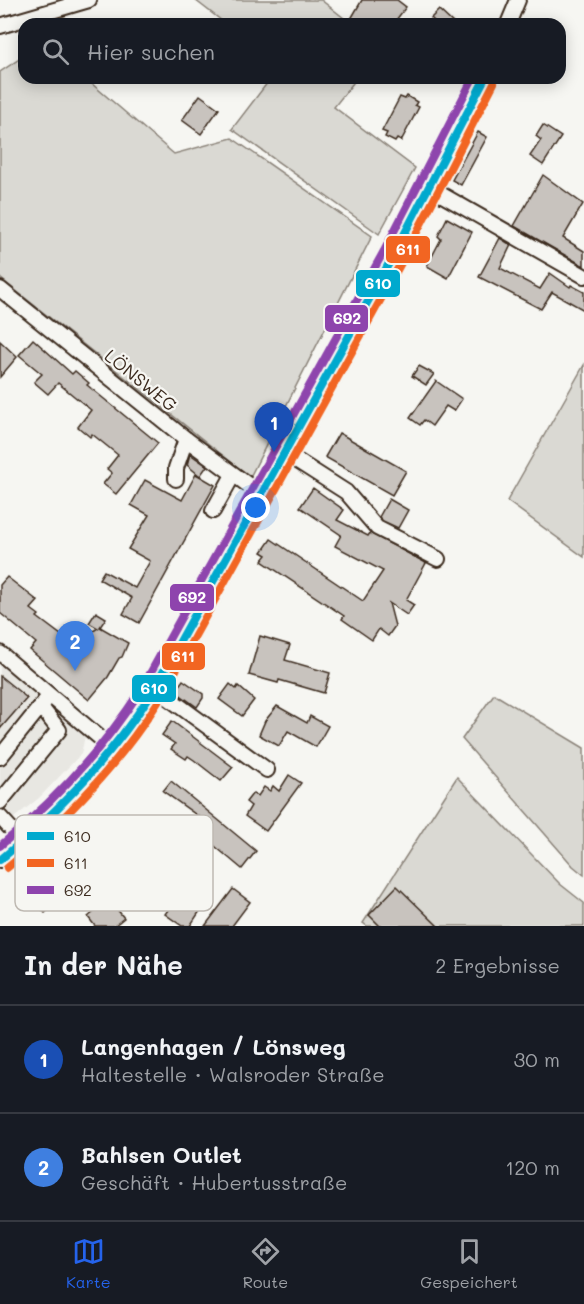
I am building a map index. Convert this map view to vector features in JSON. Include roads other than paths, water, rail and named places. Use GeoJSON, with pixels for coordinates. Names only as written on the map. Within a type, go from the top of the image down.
{"type":"FeatureCollection","features":[{"type":"Feature","properties":{"kind":"street"},"geometry":{"type":"LineString","coordinates":[[27,18],[89,0]]}},
{"type":"Feature","properties":{"kind":"street"},"geometry":{"type":"LineString","coordinates":[[510,18],[518,0]]}},
{"type":"Feature","properties":{"kind":"street"},"geometry":{"type":"LineString","coordinates":[[0,26],[18,21]]}},
{"type":"Feature","properties":{"kind":"street"},"geometry":{"type":"LineString","coordinates":[[53,815],[113,749],[155,688],[430,188],[482,84]]}},
{"type":"Feature","properties":{"kind":"street"},"geometry":{"type":"LineString","coordinates":[[430,188],[584,276]]}},
{"type":"Feature","properties":{"kind":"street","name":"LÖNSWEG"},"geometry":{"type":"LineString","coordinates":[[0,290],[186,439],[262,496]]}},
{"type":"Feature","properties":{"kind":"street"},"geometry":{"type":"LineString","coordinates":[[176,479],[176,468],[186,439]]}},
{"type":"Feature","properties":{"kind":"street"},"geometry":{"type":"LineString","coordinates":[[285,453],[346,492],[377,528],[438,559]]}},
{"type":"Feature","properties":{"kind":"street"},"geometry":{"type":"LineString","coordinates":[[213,511],[233,475]]}},
{"type":"Feature","properties":{"kind":"street"},"geometry":{"type":"LineString","coordinates":[[1,657],[113,749]]}},
{"type":"Feature","properties":{"kind":"street"},"geometry":{"type":"LineString","coordinates":[[155,688],[267,770]]}},
{"type":"Feature","properties":{"kind":"street"},"geometry":{"type":"LineString","coordinates":[[0,757],[50,695]]}},
{"type":"Feature","properties":{"kind":"street"},"geometry":{"type":"LineString","coordinates":[[0,802],[59,730],[41,707]]}},
{"type":"Feature","properties":{"kind":"street"},"geometry":{"type":"LineString","coordinates":[[0,817],[15,833]]}},
{"type":"Feature","properties":{"kind":"street"},"geometry":{"type":"LineString","coordinates":[[0,860],[15,848]]}},
{"type":"Feature","properties":{"kind":"place","name":"Langenhagen / Lönsweg"},"geometry":{"type":"Point","coordinates":[274,452]}},
{"type":"Feature","properties":{"kind":"place","name":"Bahlsen Outlet"},"geometry":{"type":"Point","coordinates":[75,671]}}]}
